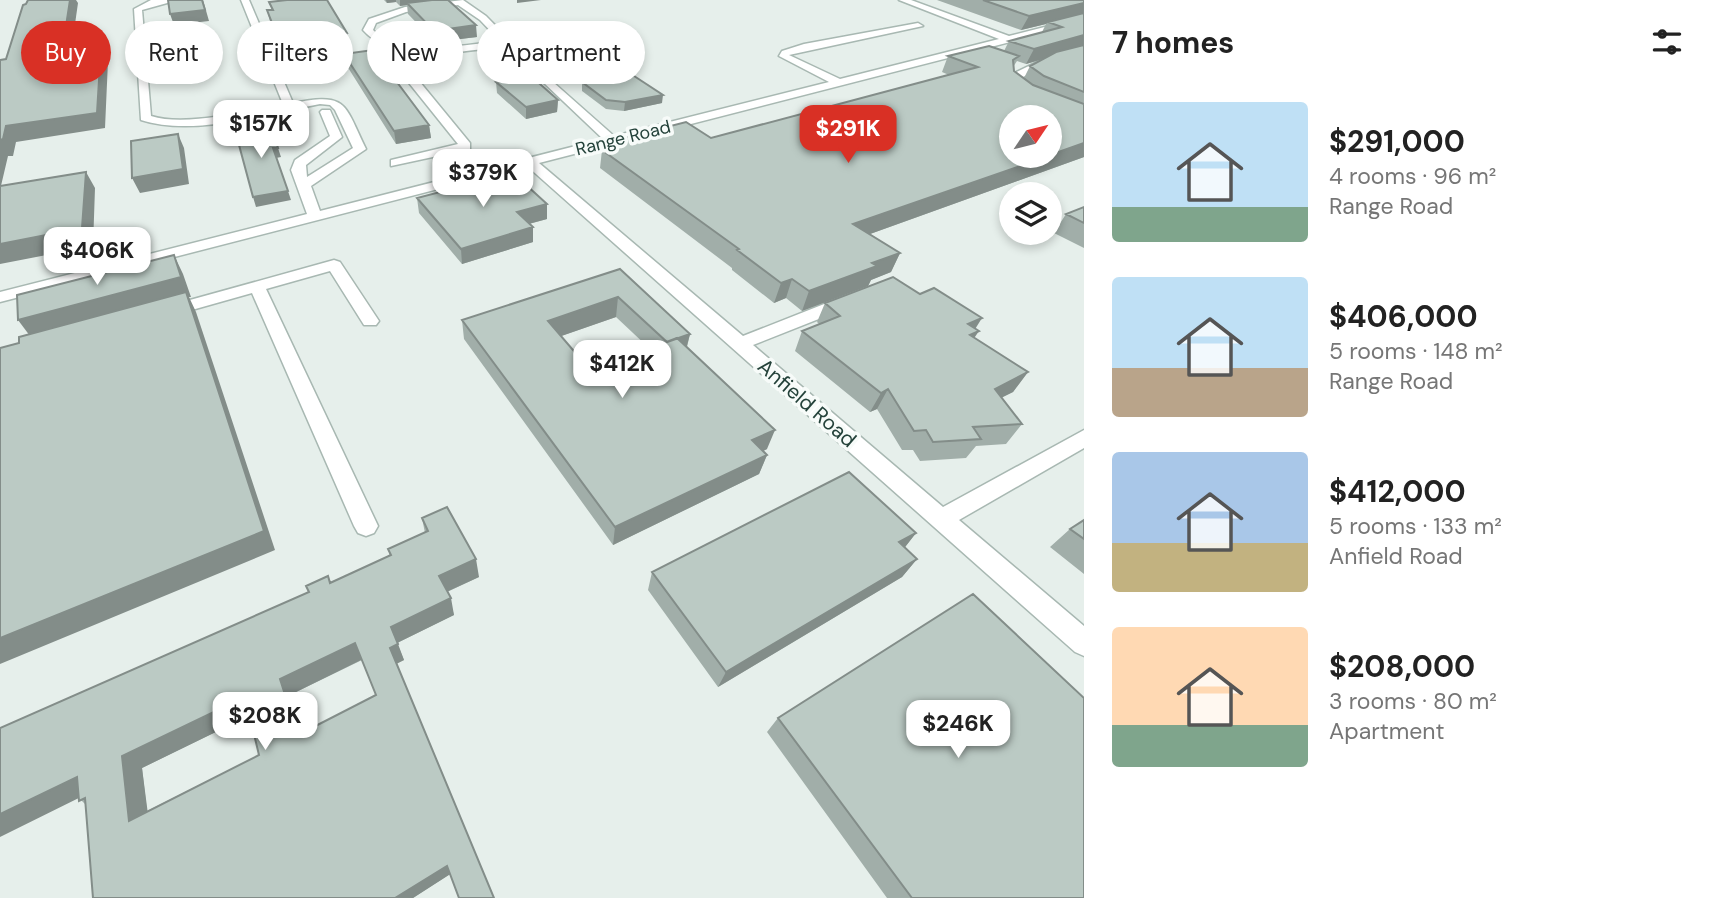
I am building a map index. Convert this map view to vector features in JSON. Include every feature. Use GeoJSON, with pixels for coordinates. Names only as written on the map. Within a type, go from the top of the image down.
{"type":"FeatureCollection","features":[{"type":"Feature","properties":{"kind":"street"},"geometry":{"type":"LineString","coordinates":[[174,0],[142,6],[137,13],[145,118],[157,122],[183,123],[330,100],[337,105],[361,146],[353,154],[302,186]]}},
{"type":"Feature","properties":{"kind":"street"},"geometry":{"type":"LineString","coordinates":[[245,0],[289,106]]}},
{"type":"Feature","properties":{"kind":"street"},"geometry":{"type":"LineString","coordinates":[[903,0],[1010,46]]}},
{"type":"Feature","properties":{"kind":"street"},"geometry":{"type":"LineString","coordinates":[[477,44],[412,47],[380,41],[368,30],[372,21],[405,10],[458,1],[485,21]]}},
{"type":"Feature","properties":{"kind":"street","name":"Range Road"},"geometry":{"type":"LineString","coordinates":[[0,297],[315,217],[404,176],[530,162],[989,44],[1010,46],[1084,20]]}},
{"type":"Feature","properties":{"kind":"street"},"geometry":{"type":"LineString","coordinates":[[839,83],[784,56],[785,53],[804,47],[918,26]]}},
{"type":"Feature","properties":{"kind":"street"},"geometry":{"type":"LineString","coordinates":[[966,50],[991,58]]}},
{"type":"Feature","properties":{"kind":"street"},"geometry":{"type":"LineString","coordinates":[[1040,101],[1011,83],[1018,68],[1084,52]]}},
{"type":"Feature","properties":{"kind":"street"},"geometry":{"type":"LineString","coordinates":[[404,176],[466,146],[416,84]]}},
{"type":"Feature","properties":{"kind":"street"},"geometry":{"type":"LineString","coordinates":[[549,84],[612,141]]}},
{"type":"Feature","properties":{"kind":"street"},"geometry":{"type":"LineString","coordinates":[[315,217],[298,170],[300,163],[337,135],[320,101]]}},
{"type":"Feature","properties":{"kind":"street","name":"Anfield Road"},"geometry":{"type":"LineString","coordinates":[[530,162],[1084,643]]}},
{"type":"Feature","properties":{"kind":"street"},"geometry":{"type":"LineString","coordinates":[[154,316],[334,265],[370,321]]}},
{"type":"Feature","properties":{"kind":"street"},"geometry":{"type":"LineString","coordinates":[[257,287],[366,526]]}},
{"type":"Feature","properties":{"kind":"street"},"geometry":{"type":"LineString","coordinates":[[739,344],[865,295]]}},
{"type":"Feature","properties":{"kind":"street"},"geometry":{"type":"LineString","coordinates":[[941,519],[1084,439]]}},
{"type":"Feature","properties":{"kind":"building"},"geometry":{"type":"Polygon","coordinates":[[[28,0],[70,0],[67,21],[21,21],[21,84],[99,84],[97,113],[6,126],[3,139],[0,140],[0,60],[6,59],[23,5],[28,0]]]}},
{"type":"Feature","properties":{"kind":"building"},"geometry":{"type":"Polygon","coordinates":[[[168,0],[202,0],[205,10],[170,14],[168,0]]]}},
{"type":"Feature","properties":{"kind":"building"},"geometry":{"type":"Polygon","coordinates":[[[327,0],[340,21],[271,21],[267,10],[273,10],[269,2],[327,0]]]}},
{"type":"Feature","properties":{"kind":"building"},"geometry":{"type":"Polygon","coordinates":[[[448,0],[476,25],[463,27],[463,21],[424,21],[407,3],[448,0]]]}},
{"type":"Feature","properties":{"kind":"building"},"geometry":{"type":"Polygon","coordinates":[[[983,0],[1084,0],[1084,3],[1029,16],[983,0]]]}},
{"type":"Feature","properties":{"kind":"building"},"geometry":{"type":"Polygon","coordinates":[[[1084,13],[1084,35],[1034,49],[1009,41],[1062,27],[1048,22],[1084,13]]]}},
{"type":"Feature","properties":{"kind":"building"},"geometry":{"type":"Polygon","coordinates":[[[1084,45],[1084,92],[1044,76],[1030,66],[1056,52],[1084,45]]]}},
{"type":"Feature","properties":{"kind":"building"},"geometry":{"type":"Polygon","coordinates":[[[989,46],[1019,56],[1013,60],[1014,71],[1033,85],[1084,104],[1084,143],[1062,151],[1062,105],[999,105],[999,168],[1014,168],[853,224],[900,253],[872,263],[877,266],[809,291],[792,279],[781,283],[737,250],[739,249],[602,150],[611,148],[604,143],[686,122],[711,138],[978,67],[948,56],[989,46]]]}},
{"type":"Feature","properties":{"kind":"building"},"geometry":{"type":"Polygon","coordinates":[[[367,51],[367,84],[398,84],[429,125],[394,131],[353,68],[353,53],[367,51]]]}},
{"type":"Feature","properties":{"kind":"building"},"geometry":{"type":"Polygon","coordinates":[[[645,83],[663,95],[625,102],[606,100],[585,84],[645,83]]]}},
{"type":"Feature","properties":{"kind":"building"},"geometry":{"type":"Polygon","coordinates":[[[498,84],[540,84],[558,100],[526,107],[498,84]]]}},
{"type":"Feature","properties":{"kind":"building"},"geometry":{"type":"Polygon","coordinates":[[[271,125],[278,148],[273,148],[288,191],[253,197],[235,130],[271,125]]]}},
{"type":"Feature","properties":{"kind":"building"},"geometry":{"type":"Polygon","coordinates":[[[178,134],[183,169],[132,178],[131,141],[178,134]]]}},
{"type":"Feature","properties":{"kind":"building"},"geometry":{"type":"Polygon","coordinates":[[[86,172],[82,228],[0,244],[0,186],[86,172]]]}},
{"type":"Feature","properties":{"kind":"building"},"geometry":{"type":"Polygon","coordinates":[[[513,173],[547,204],[517,212],[533,227],[461,249],[417,198],[513,173]]]}},
{"type":"Feature","properties":{"kind":"building"},"geometry":{"type":"Polygon","coordinates":[[[1084,207],[1084,223],[1066,214],[1084,207]]]}},
{"type":"Feature","properties":{"kind":"building"},"geometry":{"type":"Polygon","coordinates":[[[174,255],[181,277],[18,320],[17,295],[174,255]]]}},
{"type":"Feature","properties":{"kind":"building"},"geometry":{"type":"Polygon","coordinates":[[[620,269],[690,334],[677,338],[775,430],[752,440],[767,455],[615,527],[462,320],[620,269]],[[618,297],[548,321],[591,371],[667,342],[618,297]]]}},
{"type":"Feature","properties":{"kind":"building"},"geometry":{"type":"Polygon","coordinates":[[[893,277],[920,294],[934,288],[982,318],[968,324],[979,331],[970,335],[1028,372],[995,389],[1022,424],[973,427],[981,439],[933,442],[926,430],[914,431],[888,389],[881,393],[802,331],[840,316],[825,303],[893,277]]]}},
{"type":"Feature","properties":{"kind":"building"},"geometry":{"type":"Polygon","coordinates":[[[186,292],[264,531],[0,638],[0,348],[19,343],[19,337],[186,292]]]}},
{"type":"Feature","properties":{"kind":"building"},"geometry":{"type":"Polygon","coordinates":[[[849,472],[916,533],[899,542],[917,559],[726,672],[652,572],[849,472]]]}},
{"type":"Feature","properties":{"kind":"building"},"geometry":{"type":"Polygon","coordinates":[[[447,507],[476,559],[439,576],[451,598],[391,627],[398,644],[390,648],[494,898],[459,898],[447,866],[395,898],[93,898],[85,798],[79,801],[77,777],[0,814],[0,728],[309,592],[306,586],[328,576],[330,583],[391,555],[388,549],[428,531],[422,518],[447,507]],[[355,643],[280,679],[298,735],[376,695],[355,643]],[[245,697],[122,756],[129,821],[259,755],[245,697]]]}},
{"type":"Feature","properties":{"kind":"building"},"geometry":{"type":"Polygon","coordinates":[[[1084,520],[1084,539],[1070,529],[1084,520]]]}},
{"type":"Feature","properties":{"kind":"building"},"geometry":{"type":"Polygon","coordinates":[[[973,594],[1084,698],[1084,898],[912,898],[778,718],[973,594]]]}}]}
